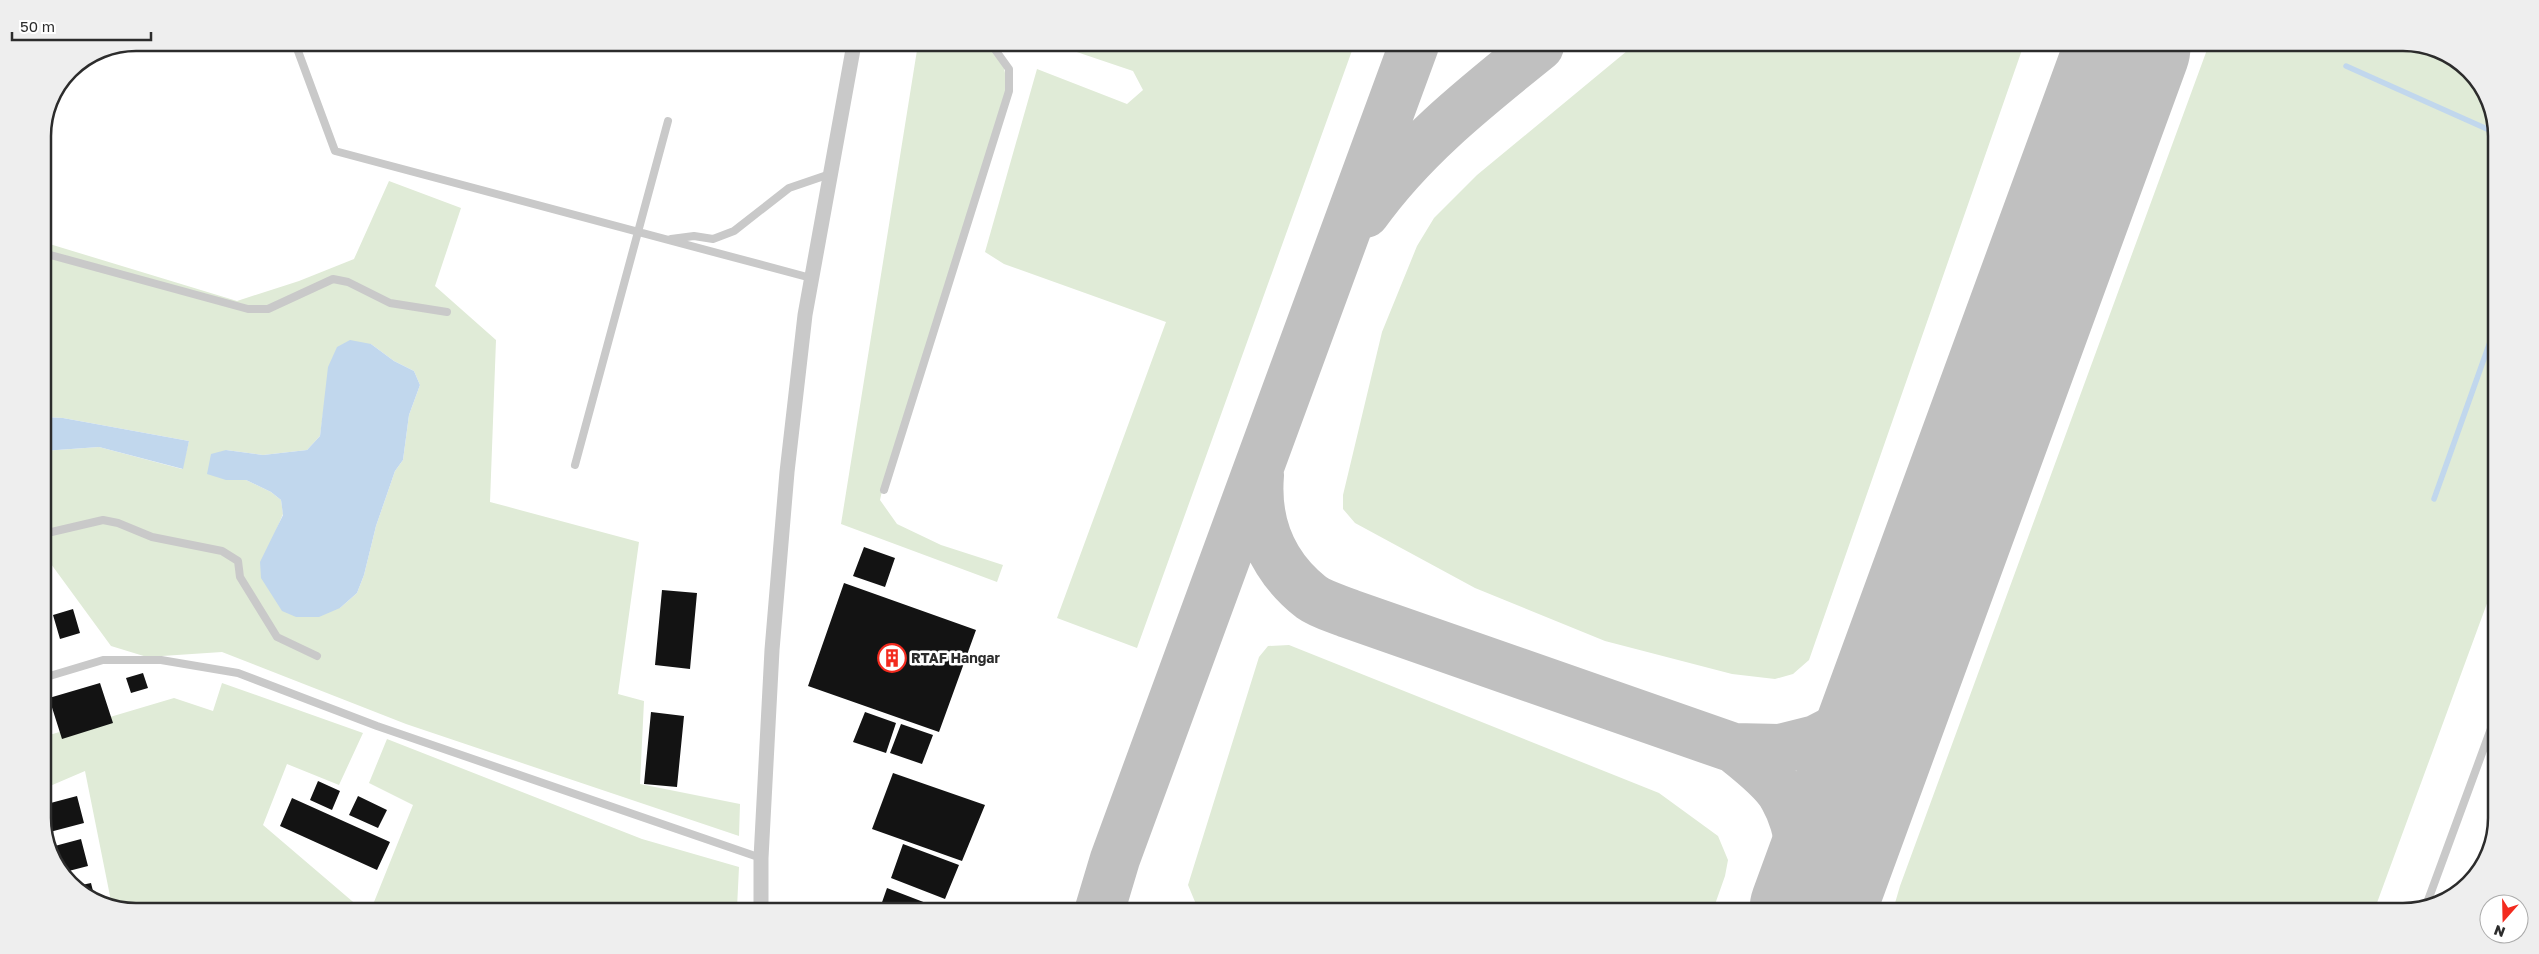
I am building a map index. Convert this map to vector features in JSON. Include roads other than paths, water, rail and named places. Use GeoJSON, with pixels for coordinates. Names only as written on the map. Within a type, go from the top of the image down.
{"type":"FeatureCollection","features":[{"type":"Feature","properties":{"kind":"street"},"geometry":{"type":"LineString","coordinates":[[761,903],[761,858],[772,650],[786,482],[811,278],[853,51]]}},
{"type":"Feature","properties":{"kind":"lane"},"geometry":{"type":"LineString","coordinates":[[298,51],[335,151],[811,278]]}},
{"type":"Feature","properties":{"kind":"lane"},"geometry":{"type":"LineString","coordinates":[[884,490],[1009,91],[1009,69],[996,51]]}},
{"type":"Feature","properties":{"kind":"lane"},"geometry":{"type":"LineString","coordinates":[[575,465],[668,121]]}},
{"type":"Feature","properties":{"kind":"lane"},"geometry":{"type":"LineString","coordinates":[[666,239],[694,236],[713,239],[734,231],[789,188],[830,174]]}},
{"type":"Feature","properties":{"kind":"lane"},"geometry":{"type":"LineString","coordinates":[[51,255],[248,309],[268,310],[333,279],[348,282],[390,303],[447,312]]}},
{"type":"Feature","properties":{"kind":"lane"},"geometry":{"type":"LineString","coordinates":[[51,532],[102,520],[118,523],[152,537],[222,551],[238,561],[240,578],[277,636],[317,656]]}},
{"type":"Feature","properties":{"kind":"lane"},"geometry":{"type":"LineString","coordinates":[[51,676],[103,660],[162,660],[238,673],[377,726],[761,858]]}},
{"type":"Feature","properties":{"kind":"lane"},"geometry":{"type":"LineString","coordinates":[[2429,898],[2488,737]]}},
{"type":"Feature","properties":{"kind":"water"},"geometry":{"type":"Polygon","coordinates":[[[350,340],[371,344],[394,361],[414,371],[420,385],[409,415],[403,460],[395,471],[376,526],[364,575],[357,593],[340,608],[319,617],[296,617],[282,611],[261,578],[260,562],[283,515],[281,500],[271,492],[246,480],[226,480],[207,474],[211,454],[226,450],[263,455],[307,450],[320,436],[328,367],[337,347],[350,340]]]}},
{"type":"Feature","properties":{"kind":"water"},"geometry":{"type":"Polygon","coordinates":[[[51,417],[189,441],[183,469],[99,447],[51,450],[51,417]]]}},
{"type":"Feature","properties":{"kind":"waterway"},"geometry":{"type":"LineString","coordinates":[[2346,66],[2488,129]]}},
{"type":"Feature","properties":{"kind":"waterway"},"geometry":{"type":"LineString","coordinates":[[2434,499],[2488,348]]}},
{"type":"Feature","properties":{"kind":"place","name":"RTAF Hangar"},"geometry":{"type":"Point","coordinates":[892,658]}}]}
